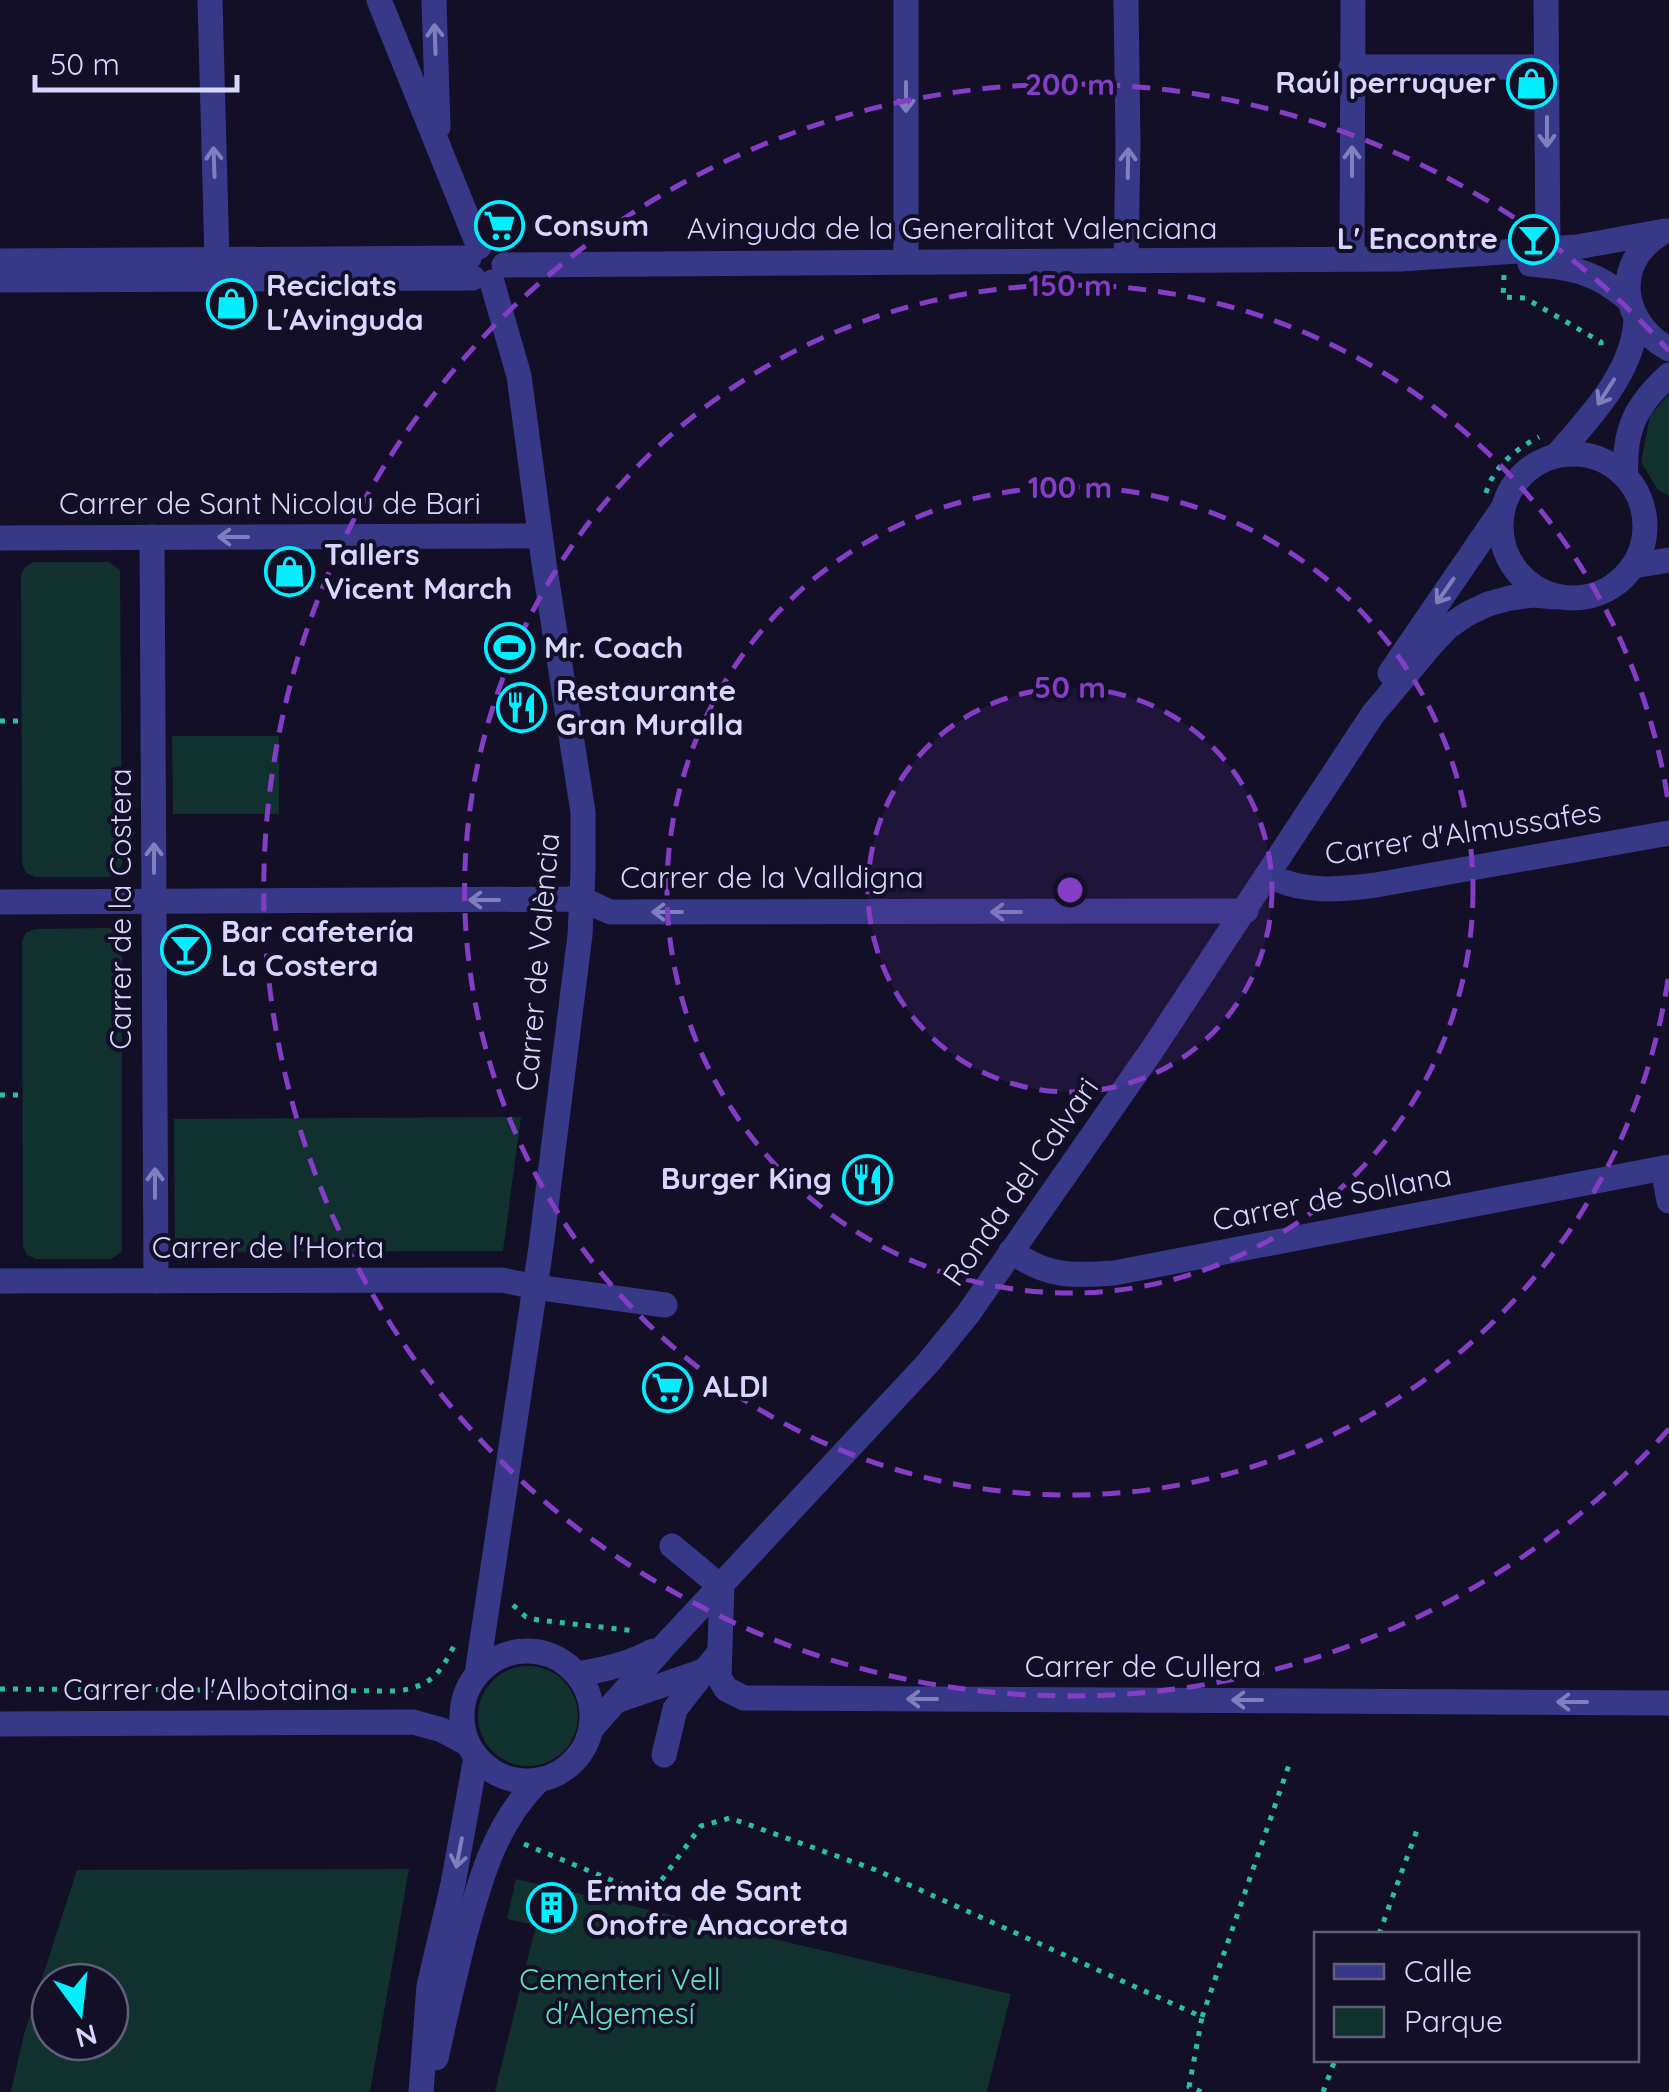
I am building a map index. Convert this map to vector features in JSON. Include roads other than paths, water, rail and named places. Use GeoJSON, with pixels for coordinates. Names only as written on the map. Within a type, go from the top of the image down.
{"type":"FeatureCollection","features":[{"type":"Feature","properties":{"kind":"street"},"geometry":{"type":"LineString","coordinates":[[210,0],[217,259]]}},
{"type":"Feature","properties":{"kind":"street","name":"Carrer de València"},"geometry":{"type":"LineString","coordinates":[[378,0],[484,266],[519,376],[583,812],[580,935],[500,1595],[477,1674]]}},
{"type":"Feature","properties":{"kind":"street"},"geometry":{"type":"LineString","coordinates":[[434,0],[439,147]]}},
{"type":"Feature","properties":{"kind":"street"},"geometry":{"type":"LineString","coordinates":[[906,0],[906,261]]}},
{"type":"Feature","properties":{"kind":"street"},"geometry":{"type":"LineString","coordinates":[[1126,0],[1126,260]]}},
{"type":"Feature","properties":{"kind":"street"},"geometry":{"type":"LineString","coordinates":[[1352,259],[1353,0]]}},
{"type":"Feature","properties":{"kind":"street"},"geometry":{"type":"LineString","coordinates":[[1546,0],[1548,250]]}},
{"type":"Feature","properties":{"kind":"street"},"geometry":{"type":"LineString","coordinates":[[1351,67],[1547,67]]}},
{"type":"Feature","properties":{"kind":"street"},"geometry":{"type":"LineString","coordinates":[[1554,443],[1611,464],[1626,476],[1642,503],[1646,524],[1633,566],[1622,580],[1591,596],[1556,597],[1523,580],[1503,548],[1493,505],[1554,443],[1594,412],[1624,365],[1633,343],[1628,286],[1635,260],[1643,248],[1667,230]]}},
{"type":"Feature","properties":{"kind":"street","name":"Avinguda de la Generalitat Valenciana"},"geometry":{"type":"LineString","coordinates":[[0,280],[484,266],[1400,258],[1548,250],[1667,230]]}},
{"type":"Feature","properties":{"kind":"street","name":"Avinguda de la Generalitat Valenciana"},"geometry":{"type":"LineString","coordinates":[[1400,258],[1505,262],[1579,270],[1613,286],[1656,342],[1669,349]]}},
{"type":"Feature","properties":{"kind":"street","name":"Avinguda de la Generalitat Valenciana"},"geometry":{"type":"LineString","coordinates":[[0,260],[217,259],[484,266]]}},
{"type":"Feature","properties":{"kind":"street"},"geometry":{"type":"LineString","coordinates":[[1626,476],[1624,456],[1634,417],[1651,390],[1669,374]]}},
{"type":"Feature","properties":{"kind":"street"},"geometry":{"type":"LineString","coordinates":[[1642,503],[1669,515]]}},
{"type":"Feature","properties":{"kind":"street","name":"Ronda del Calvari"},"geometry":{"type":"LineString","coordinates":[[1373,714],[1386,679],[1493,505]]}},
{"type":"Feature","properties":{"kind":"street","name":"Carrer de Sant Nicolau de Bari"},"geometry":{"type":"LineString","coordinates":[[0,538],[540,536]]}},
{"type":"Feature","properties":{"kind":"street","name":"Carrer de la Costera"},"geometry":{"type":"LineString","coordinates":[[152,538],[156,1280]]}},
{"type":"Feature","properties":{"kind":"street"},"geometry":{"type":"LineString","coordinates":[[1633,566],[1669,560]]}},
{"type":"Feature","properties":{"kind":"street","name":"Ronda del Calvari"},"geometry":{"type":"LineString","coordinates":[[592,1729],[616,1701],[655,1637],[721,1585],[928,1363],[968,1314],[1246,911],[1373,714],[1432,644],[1448,627],[1488,604],[1533,595],[1556,597]]}},
{"type":"Feature","properties":{"kind":"street","name":"Carrer d'Almussafes"},"geometry":{"type":"LineString","coordinates":[[1269,876],[1288,885],[1338,890],[1669,833]]}},
{"type":"Feature","properties":{"kind":"street","name":"Carrer de la Valldigna"},"geometry":{"type":"LineString","coordinates":[[0,902],[582,900],[610,912],[1246,911]]}},
{"type":"Feature","properties":{"kind":"street"},"geometry":{"type":"LineString","coordinates":[[1666,1168],[1669,1202]]}},
{"type":"Feature","properties":{"kind":"street","name":"Carrer de Sollana"},"geometry":{"type":"LineString","coordinates":[[1011,1251],[1028,1264],[1051,1272],[1073,1276],[1114,1273],[1666,1168]]}},
{"type":"Feature","properties":{"kind":"street","name":"Carrer de l'Horta"},"geometry":{"type":"LineString","coordinates":[[0,1281],[502,1280],[665,1306]]}},
{"type":"Feature","properties":{"kind":"street"},"geometry":{"type":"LineString","coordinates":[[672,1546],[721,1585]]}},
{"type":"Feature","properties":{"kind":"street","name":"Carrer de Cullera"},"geometry":{"type":"LineString","coordinates":[[721,1585],[713,1662],[722,1683],[734,1695],[744,1698],[1669,1703]]}},
{"type":"Feature","properties":{"kind":"street"},"geometry":{"type":"LineString","coordinates":[[500,1595],[495,1615],[508,1635],[526,1650]]}},
{"type":"Feature","properties":{"kind":"street"},"geometry":{"type":"LineString","coordinates":[[578,1674],[624,1664],[655,1637]]}},
{"type":"Feature","properties":{"kind":"street"},"geometry":{"type":"LineString","coordinates":[[526,1650],[560,1659],[578,1674],[588,1690],[592,1710],[588,1742],[573,1763],[538,1780],[504,1777],[484,1766],[472,1751],[462,1726],[464,1697],[477,1674],[504,1654],[526,1650]]}},
{"type":"Feature","properties":{"kind":"street"},"geometry":{"type":"LineString","coordinates":[[616,1701],[713,1662]]}},
{"type":"Feature","properties":{"kind":"street"},"geometry":{"type":"LineString","coordinates":[[664,1755],[676,1708],[713,1662]]}},
{"type":"Feature","properties":{"kind":"street"},"geometry":{"type":"LineString","coordinates":[[648,1690],[666,1693],[676,1708]]}},
{"type":"Feature","properties":{"kind":"street","name":"Carrer de l'Albotaina"},"geometry":{"type":"LineString","coordinates":[[412,1722],[440,1712],[464,1697]]}},
{"type":"Feature","properties":{"kind":"street","name":"Carrer de l'Albotaina"},"geometry":{"type":"LineString","coordinates":[[0,1724],[412,1722],[442,1730],[472,1751]]}},
{"type":"Feature","properties":{"kind":"street"},"geometry":{"type":"LineString","coordinates":[[421,2092],[428,1986],[453,1884],[472,1751]]}},
{"type":"Feature","properties":{"kind":"street"},"geometry":{"type":"LineString","coordinates":[[429,2092],[473,1906],[498,1834],[538,1780]]}},
{"type":"Feature","properties":{"kind":"place","name":"Raúl perruquer"},"geometry":{"type":"Point","coordinates":[1531,83]}},
{"type":"Feature","properties":{"kind":"place","name":"Consum"},"geometry":{"type":"Point","coordinates":[499,226]}},
{"type":"Feature","properties":{"kind":"place","name":"L' Encontre"},"geometry":{"type":"Point","coordinates":[1533,239]}},
{"type":"Feature","properties":{"kind":"place","name":"Reciclats L'Avinguda"},"geometry":{"type":"Point","coordinates":[231,303]}},
{"type":"Feature","properties":{"kind":"place","name":"Tallers Vicent March"},"geometry":{"type":"Point","coordinates":[289,572]}},
{"type":"Feature","properties":{"kind":"place","name":"Mr. Coach"},"geometry":{"type":"Point","coordinates":[509,648]}},
{"type":"Feature","properties":{"kind":"place","name":"Restaurante Gran Muralla"},"geometry":{"type":"Point","coordinates":[521,708]}},
{"type":"Feature","properties":{"kind":"place","name":"Bar cafetería La Costera"},"geometry":{"type":"Point","coordinates":[186,949]}},
{"type":"Feature","properties":{"kind":"place","name":"Burger King"},"geometry":{"type":"Point","coordinates":[867,1179]}},
{"type":"Feature","properties":{"kind":"place","name":"ALDI"},"geometry":{"type":"Point","coordinates":[668,1387]}},
{"type":"Feature","properties":{"kind":"place","name":"Ermita de Sant Onofre Anacoreta"},"geometry":{"type":"Point","coordinates":[551,1908]}},
{"type":"Feature","properties":{"kind":"park label","name":"Cementeri Vell d'Algemesí"},"geometry":{"type":"Point","coordinates":[620,1997]}}]}
